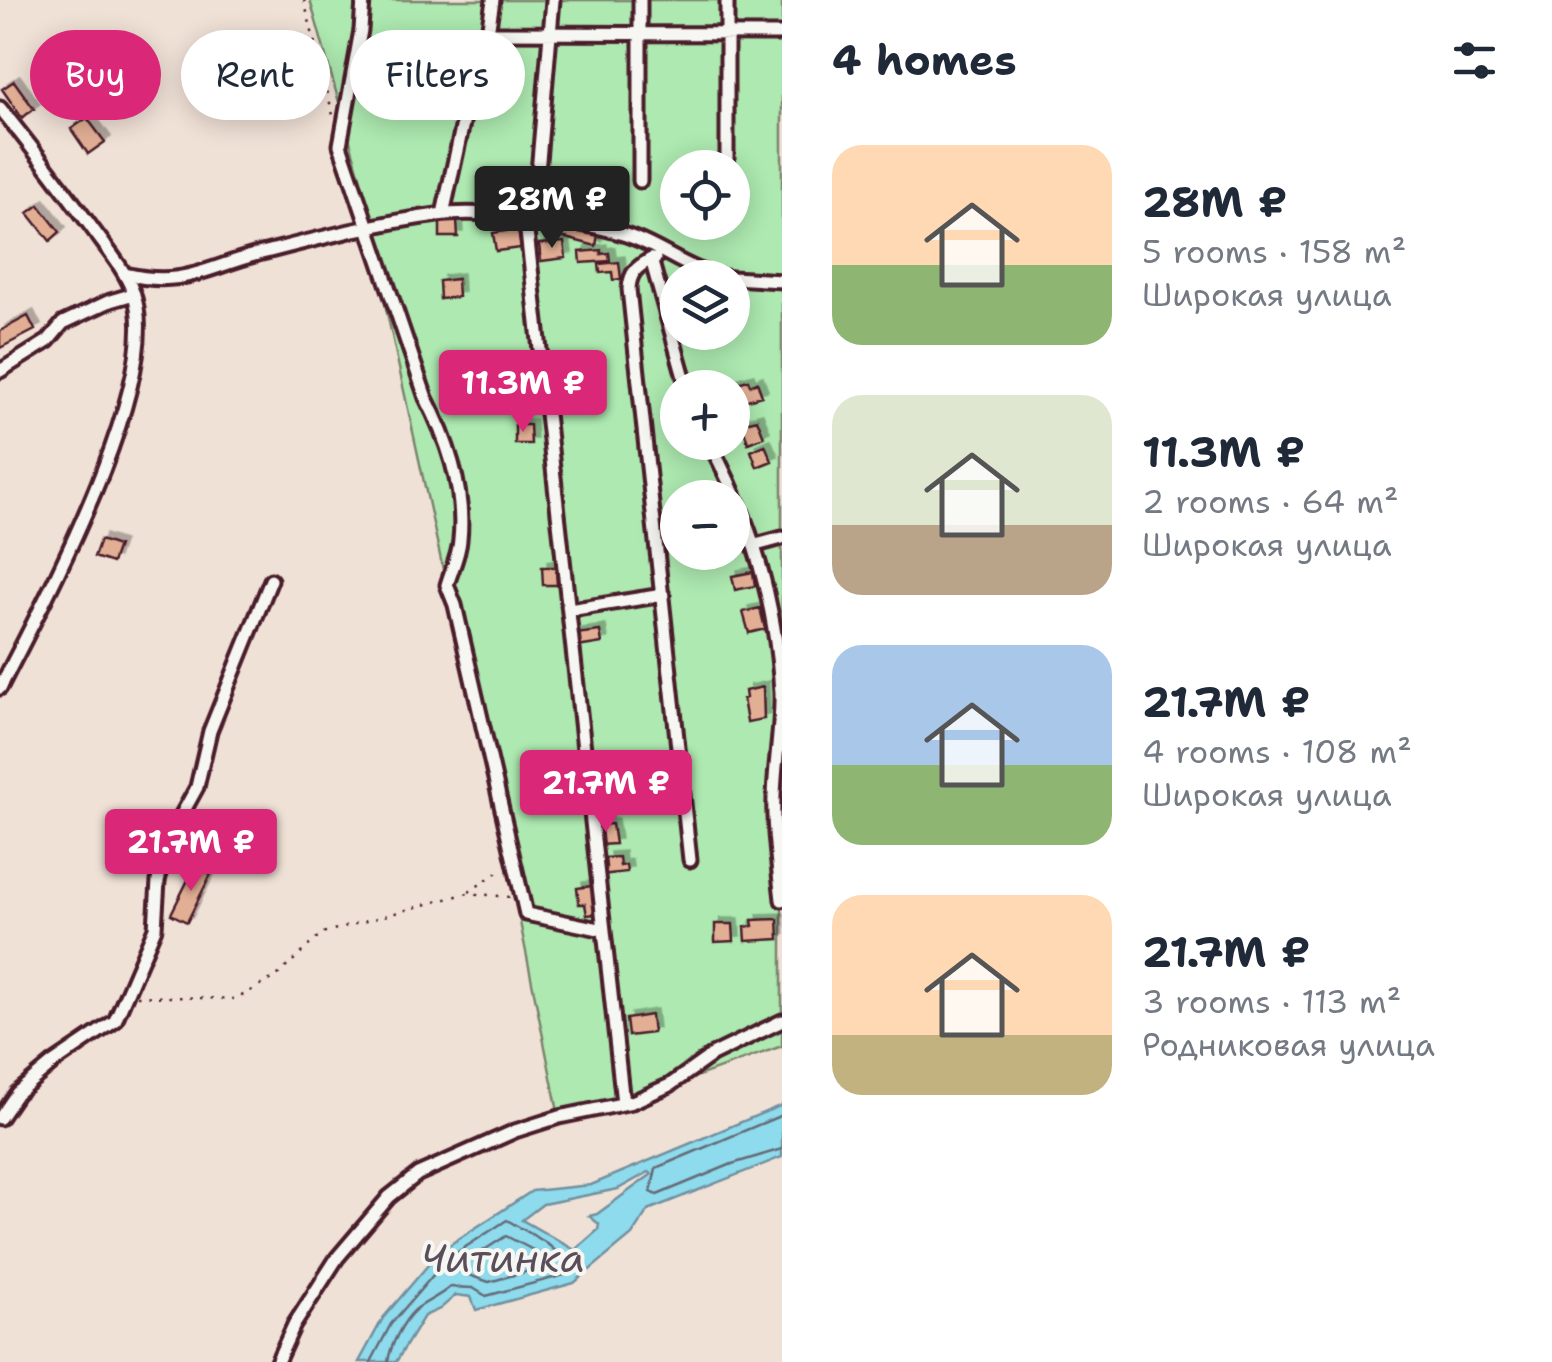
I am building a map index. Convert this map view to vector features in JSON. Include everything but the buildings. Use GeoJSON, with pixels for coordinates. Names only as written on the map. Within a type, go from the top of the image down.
{"type":"FeatureCollection","features":[{"type":"Feature","properties":{"kind":"street"},"geometry":{"type":"LineString","coordinates":[[363,0],[340,145],[459,489],[460,542],[447,585],[455,605],[526,914],[604,930]]}},
{"type":"Feature","properties":{"kind":"street"},"geometry":{"type":"LineString","coordinates":[[488,30],[492,0]]}},
{"type":"Feature","properties":{"kind":"street"},"geometry":{"type":"LineString","coordinates":[[552,0],[534,218],[527,232],[623,1103]]}},
{"type":"Feature","properties":{"kind":"street"},"geometry":{"type":"LineString","coordinates":[[640,0],[640,180]]}},
{"type":"Feature","properties":{"kind":"street"},"geometry":{"type":"LineString","coordinates":[[727,0],[727,150]]}},
{"type":"Feature","properties":{"kind":"street"},"geometry":{"type":"LineString","coordinates":[[525,33],[782,34]]}},
{"type":"Feature","properties":{"kind":"street"},"geometry":{"type":"LineString","coordinates":[[0,108],[125,274],[139,317],[131,381],[110,448],[72,546],[0,688]]}},
{"type":"Feature","properties":{"kind":"street"},"geometry":{"type":"LineString","coordinates":[[443,214],[464,120]]}},
{"type":"Feature","properties":{"kind":"street"},"geometry":{"type":"LineString","coordinates":[[125,274],[154,281],[190,276],[368,226],[443,214],[534,218],[609,229],[636,238],[677,260]]}},
{"type":"Feature","properties":{"kind":"street"},"geometry":{"type":"LineString","coordinates":[[669,256],[636,268],[629,289],[690,860]]}},
{"type":"Feature","properties":{"kind":"street"},"geometry":{"type":"LineString","coordinates":[[651,260],[682,370]]}},
{"type":"Feature","properties":{"kind":"street"},"geometry":{"type":"LineString","coordinates":[[750,279],[782,281]]}},
{"type":"Feature","properties":{"kind":"street"},"geometry":{"type":"LineString","coordinates":[[0,371],[48,341],[63,322],[134,294]]}},
{"type":"Feature","properties":{"kind":"street"},"geometry":{"type":"LineString","coordinates":[[719,460],[756,545],[776,611],[781,695],[780,759],[773,813],[782,900]]}},
{"type":"Feature","properties":{"kind":"street"},"geometry":{"type":"LineString","coordinates":[[756,545],[782,538]]}},
{"type":"Feature","properties":{"kind":"street"},"geometry":{"type":"LineString","coordinates":[[0,1118],[17,1093],[52,1062],[116,1021],[155,928],[158,880],[170,836],[197,787],[210,731],[272,580]]}},
{"type":"Feature","properties":{"kind":"street"},"geometry":{"type":"LineString","coordinates":[[569,610],[663,595]]}},
{"type":"Feature","properties":{"kind":"street"},"geometry":{"type":"LineString","coordinates":[[277,1362],[294,1324],[338,1258],[389,1197],[418,1174],[515,1131],[623,1103],[670,1085],[712,1055],[782,1021]]}},
{"type":"Feature","properties":{"kind":"path"},"geometry":{"type":"LineString","coordinates":[[304,0],[332,114]]}},
{"type":"Feature","properties":{"kind":"path"},"geometry":{"type":"LineString","coordinates":[[126,997],[236,999],[277,976],[322,933],[468,893],[514,860]]}},
{"type":"Feature","properties":{"kind":"path"},"geometry":{"type":"LineString","coordinates":[[468,893],[522,898]]}},
{"type":"Feature","properties":{"kind":"green space"},"geometry":{"type":"Polygon","coordinates":[[[310,0],[782,0],[782,1046],[623,1103],[559,1117],[368,226],[372,225],[330,71],[330,30],[319,30],[310,0]]]}},
{"type":"Feature","properties":{"kind":"water","name":"Читинка"},"geometry":{"type":"Polygon","coordinates":[[[782,1105],[782,1157],[648,1210],[632,1235],[574,1283],[476,1310],[471,1297],[456,1295],[424,1316],[396,1362],[359,1362],[383,1318],[440,1251],[532,1191],[591,1185],[782,1105]],[[649,1172],[618,1189],[543,1204],[522,1220],[575,1250],[598,1230],[599,1224],[589,1216],[652,1174],[649,1172]]]}}]}
